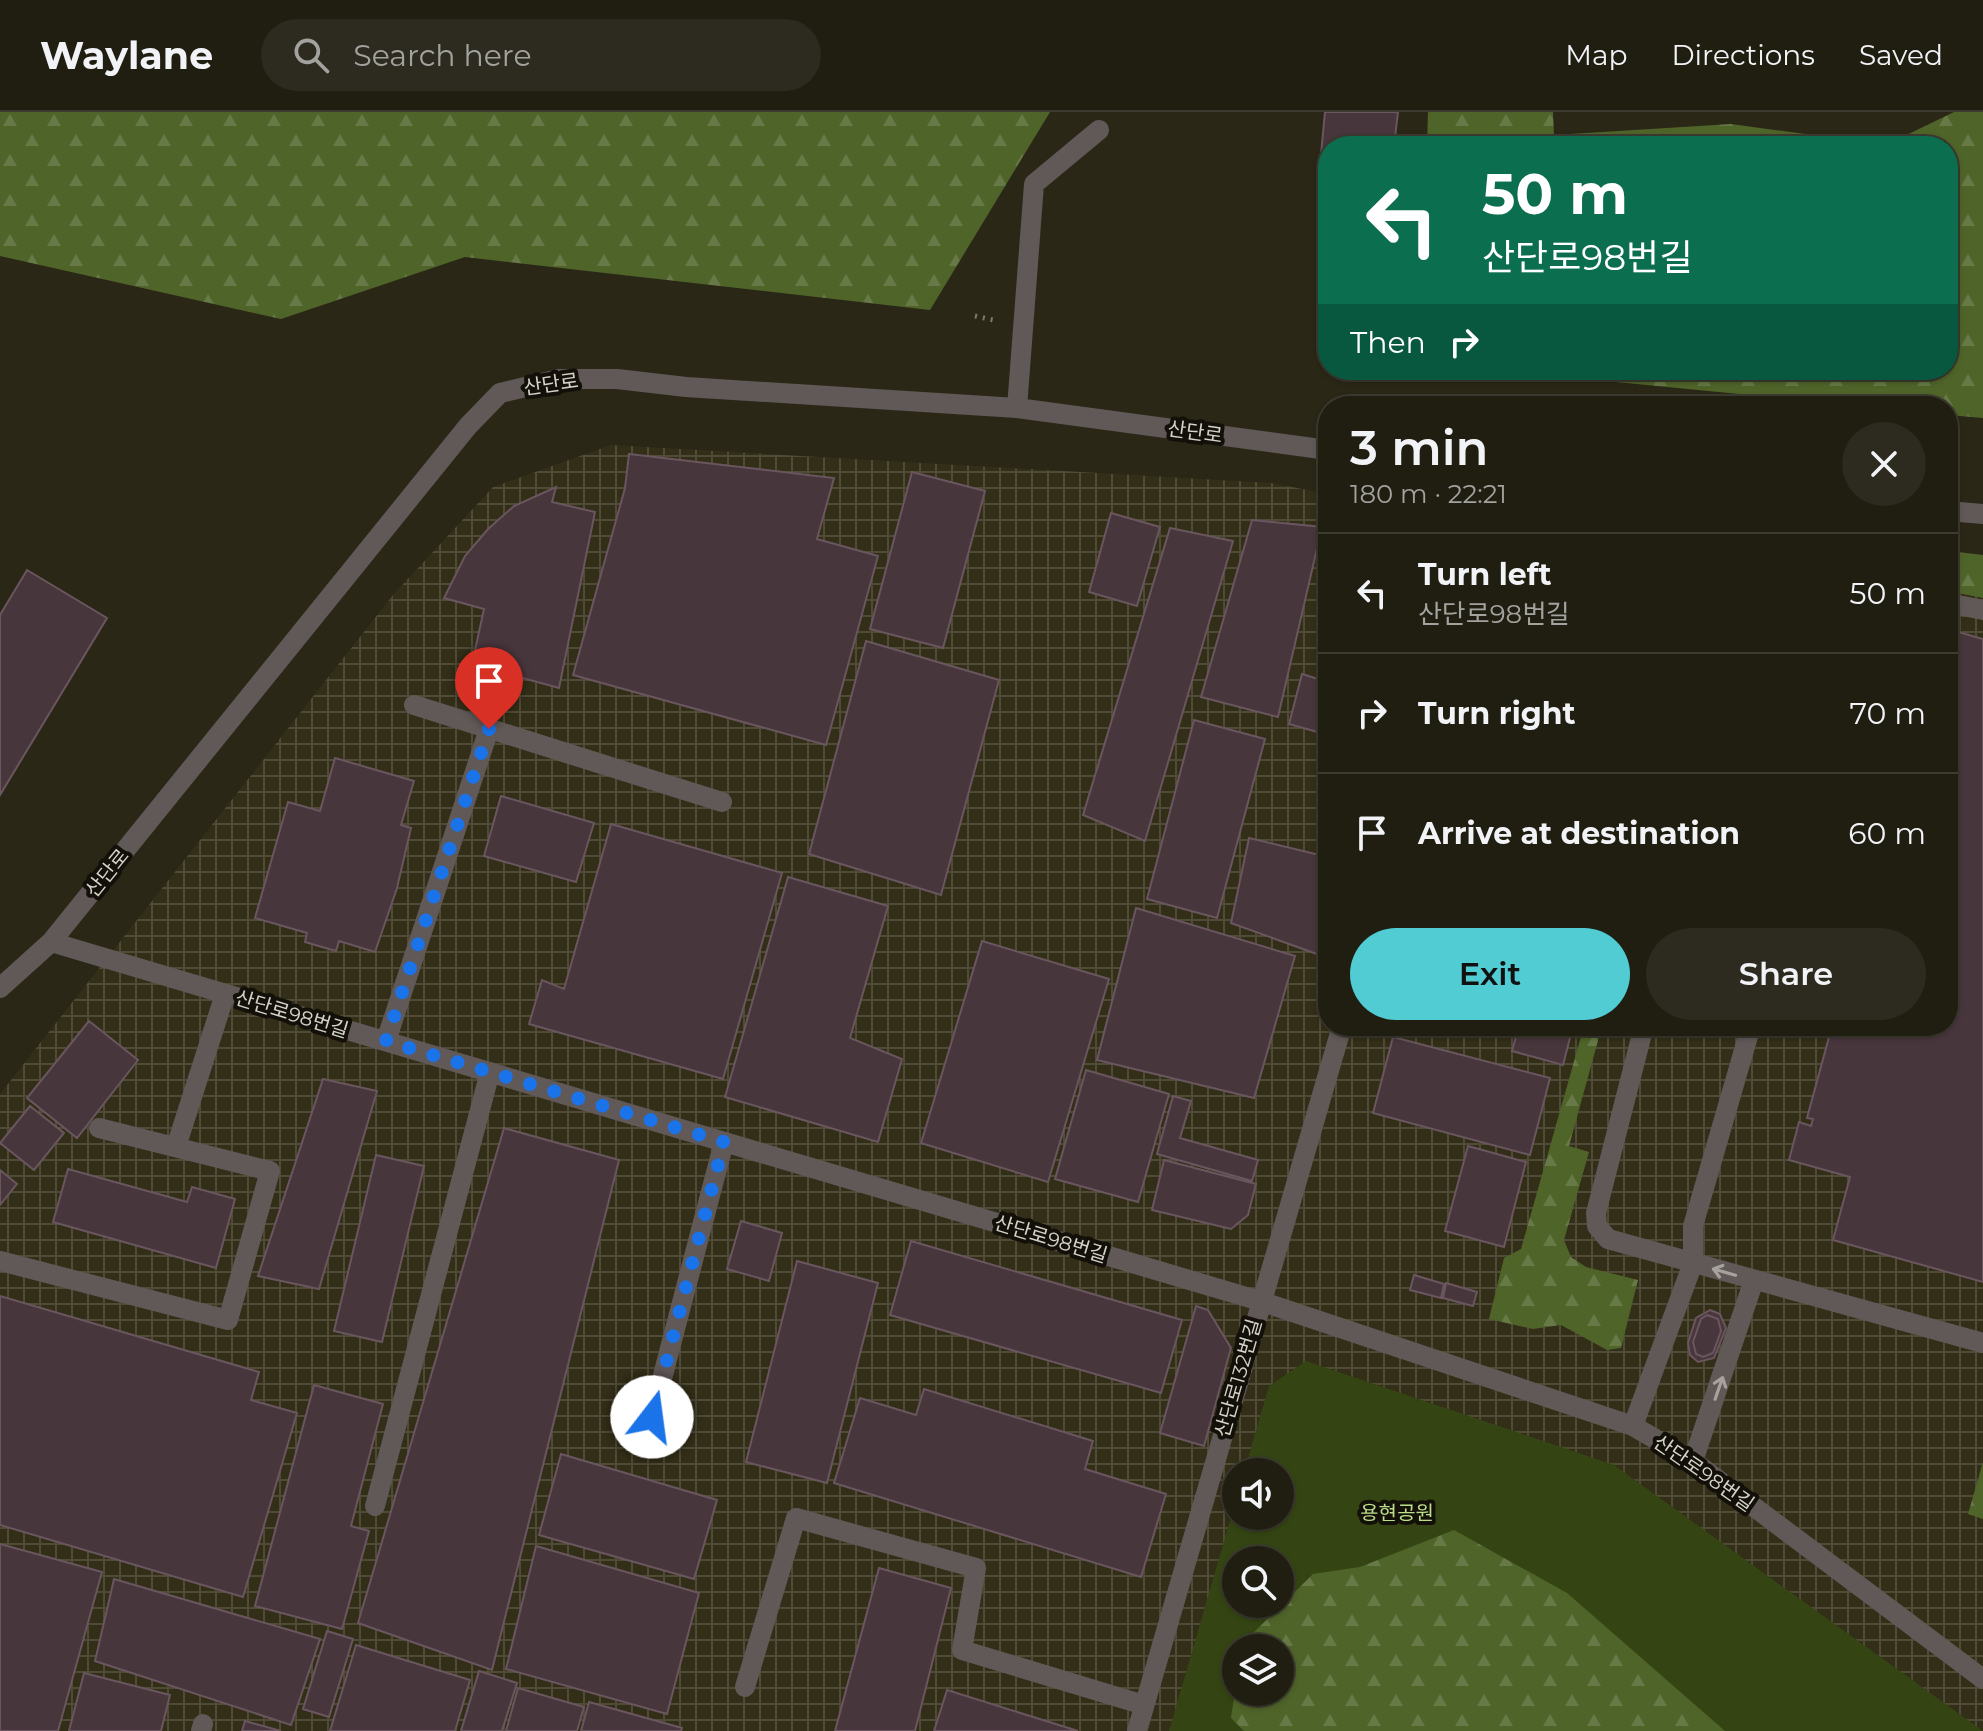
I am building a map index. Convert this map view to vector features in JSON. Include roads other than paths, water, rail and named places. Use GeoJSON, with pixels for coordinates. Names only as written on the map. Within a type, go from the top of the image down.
{"type":"FeatureCollection","features":[{"type":"Feature","properties":{"kind":"lane"},"geometry":{"type":"LineString","coordinates":[[1017,408],[1034,184],[1099,130]]}},
{"type":"Feature","properties":{"kind":"lane","name":"산단로"},"geometry":{"type":"LineString","coordinates":[[0,988],[51,942],[458,438],[500,393],[559,379],[617,379],[686,387],[1017,408],[1318,449]]}},
{"type":"Feature","properties":{"kind":"lane"},"geometry":{"type":"LineString","coordinates":[[1958,512],[1983,514]]}},
{"type":"Feature","properties":{"kind":"lane"},"geometry":{"type":"LineString","coordinates":[[1958,605],[1983,610]]}},
{"type":"Feature","properties":{"kind":"lane"},"geometry":{"type":"LineString","coordinates":[[414,705],[722,802]]}},
{"type":"Feature","properties":{"kind":"lane"},"geometry":{"type":"LineString","coordinates":[[386,1041],[489,729]]}},
{"type":"Feature","properties":{"kind":"lane","name":"산단로98번길"},"geometry":{"type":"LineString","coordinates":[[51,942],[1260,1301],[1633,1426],[1693,1461],[1983,1679]]}},
{"type":"Feature","properties":{"kind":"lane"},"geometry":{"type":"LineString","coordinates":[[176,1147],[225,994]]}},
{"type":"Feature","properties":{"kind":"lane","name":"산단로132번길"},"geometry":{"type":"LineString","coordinates":[[1137,1731],[1339,1036]]}},
{"type":"Feature","properties":{"kind":"lane"},"geometry":{"type":"LineString","coordinates":[[1641,1036],[1596,1213],[1597,1226],[1608,1239],[1983,1343]]}},
{"type":"Feature","properties":{"kind":"lane"},"geometry":{"type":"LineString","coordinates":[[1633,1426],[1693,1263],[1693,1226],[1748,1036]]}},
{"type":"Feature","properties":{"kind":"lane"},"geometry":{"type":"LineString","coordinates":[[375,1506],[490,1072]]}},
{"type":"Feature","properties":{"kind":"lane"},"geometry":{"type":"LineString","coordinates":[[0,1261],[228,1320],[270,1171],[99,1128]]}},
{"type":"Feature","properties":{"kind":"lane"},"geometry":{"type":"LineString","coordinates":[[652,1417],[724,1142]]}},
{"type":"Feature","properties":{"kind":"lane"},"geometry":{"type":"LineString","coordinates":[[1693,1461],[1754,1280]]}},
{"type":"Feature","properties":{"kind":"lane"},"geometry":{"type":"LineString","coordinates":[[745,1687],[796,1518],[976,1568],[962,1650],[1144,1705]]}},
{"type":"Feature","properties":{"kind":"park label","name":"용현공원"},"geometry":{"type":"Point","coordinates":[1397,1513]}}]}
